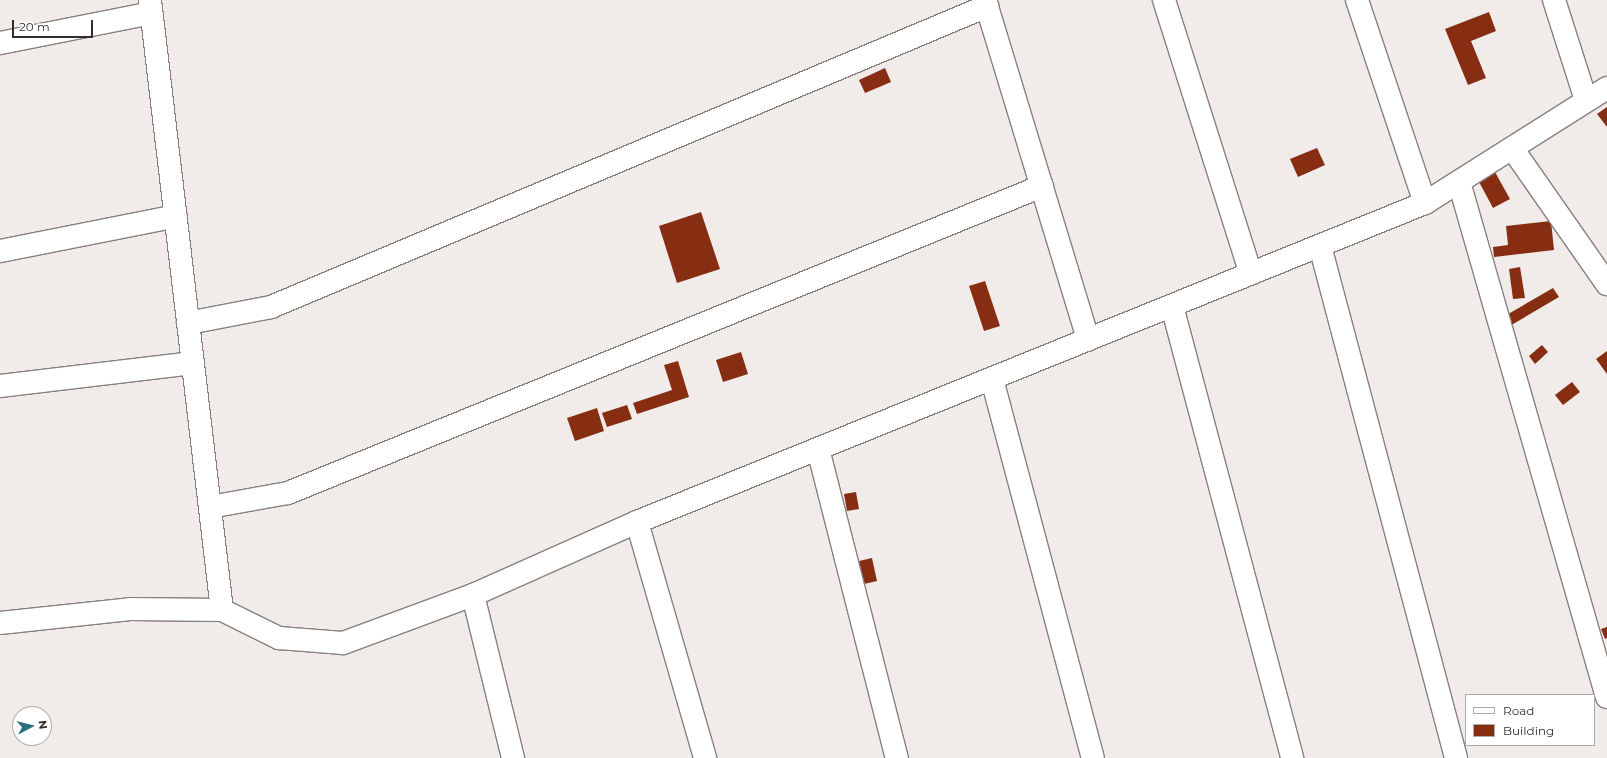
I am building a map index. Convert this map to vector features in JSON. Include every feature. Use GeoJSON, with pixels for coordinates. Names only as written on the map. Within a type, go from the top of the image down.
{"type":"FeatureCollection","features":[{"type":"Feature","properties":{"kind":"street"},"geometry":{"type":"LineString","coordinates":[[1164,0],[1251,274]]}},
{"type":"Feature","properties":{"kind":"street"},"geometry":{"type":"LineString","coordinates":[[1357,0],[1425,203]]}},
{"type":"Feature","properties":{"kind":"street"},"geometry":{"type":"LineString","coordinates":[[1554,0],[1586,100]]}},
{"type":"Feature","properties":{"kind":"street"},"geometry":{"type":"LineString","coordinates":[[188,323],[271,307],[986,3],[1088,340]]}},
{"type":"Feature","properties":{"kind":"street"},"geometry":{"type":"LineString","coordinates":[[0,43],[151,7],[222,610]]}},
{"type":"Feature","properties":{"kind":"street"},"geometry":{"type":"LineString","coordinates":[[0,623],[130,609],[222,610],[279,638],[343,643],[473,595],[637,522],[1425,203],[1607,88]]}},
{"type":"Feature","properties":{"kind":"street"},"geometry":{"type":"LineString","coordinates":[[1512,148],[1607,284]]}},
{"type":"Feature","properties":{"kind":"street"},"geometry":{"type":"LineString","coordinates":[[1459,182],[1607,697]]}},
{"type":"Feature","properties":{"kind":"street"},"geometry":{"type":"LineString","coordinates":[[210,507],[288,494],[1042,186]]}},
{"type":"Feature","properties":{"kind":"street"},"geometry":{"type":"LineString","coordinates":[[0,251],[176,216]]}},
{"type":"Feature","properties":{"kind":"street"},"geometry":{"type":"LineString","coordinates":[[1320,246],[1456,758]]}},
{"type":"Feature","properties":{"kind":"street"},"geometry":{"type":"LineString","coordinates":[[1172,306],[1292,758]]}},
{"type":"Feature","properties":{"kind":"street"},"geometry":{"type":"LineString","coordinates":[[0,386],[193,363]]}},
{"type":"Feature","properties":{"kind":"street"},"geometry":{"type":"LineString","coordinates":[[992,379],[1093,758]]}},
{"type":"Feature","properties":{"kind":"street"},"geometry":{"type":"LineString","coordinates":[[818,449],[897,758]]}},
{"type":"Feature","properties":{"kind":"street"},"geometry":{"type":"LineString","coordinates":[[637,522],[705,758]]}},
{"type":"Feature","properties":{"kind":"street"},"geometry":{"type":"LineString","coordinates":[[473,595],[513,758]]}},
{"type":"Feature","properties":{"kind":"building"},"geometry":{"type":"Polygon","coordinates":[[[1489,12],[1496,31],[1471,41],[1486,78],[1468,85],[1445,29],[1489,12]]]}},
{"type":"Feature","properties":{"kind":"building"},"geometry":{"type":"Polygon","coordinates":[[[885,68],[891,82],[865,93],[859,80],[885,68]]]}},
{"type":"Feature","properties":{"kind":"building"},"geometry":{"type":"Polygon","coordinates":[[[1607,107],[1607,127],[1597,114],[1607,107]]]}},
{"type":"Feature","properties":{"kind":"building"},"geometry":{"type":"Polygon","coordinates":[[[1317,148],[1325,165],[1298,177],[1290,159],[1317,148]]]}},
{"type":"Feature","properties":{"kind":"building"},"geometry":{"type":"Polygon","coordinates":[[[1495,172],[1510,199],[1493,208],[1478,180],[1495,172]]]}},
{"type":"Feature","properties":{"kind":"building"},"geometry":{"type":"Polygon","coordinates":[[[701,212],[720,269],[677,283],[659,226],[701,212]]]}},
{"type":"Feature","properties":{"kind":"building"},"geometry":{"type":"Polygon","coordinates":[[[1551,221],[1554,250],[1494,257],[1493,247],[1508,245],[1506,226],[1551,221]]]}},
{"type":"Feature","properties":{"kind":"building"},"geometry":{"type":"Polygon","coordinates":[[[1520,267],[1525,298],[1513,299],[1509,269],[1520,267]]]}},
{"type":"Feature","properties":{"kind":"building"},"geometry":{"type":"Polygon","coordinates":[[[985,281],[1000,326],[984,331],[969,286],[985,281]]]}},
{"type":"Feature","properties":{"kind":"building"},"geometry":{"type":"Polygon","coordinates":[[[1553,288],[1559,297],[1508,327],[1503,317],[1553,288]]]}},
{"type":"Feature","properties":{"kind":"building"},"geometry":{"type":"Polygon","coordinates":[[[1542,345],[1548,352],[1535,364],[1529,356],[1542,345]]]}},
{"type":"Feature","properties":{"kind":"building"},"geometry":{"type":"Polygon","coordinates":[[[1607,351],[1607,374],[1596,359],[1607,351]]]}},
{"type":"Feature","properties":{"kind":"building"},"geometry":{"type":"Polygon","coordinates":[[[741,352],[748,374],[723,382],[716,360],[741,352]]]}},
{"type":"Feature","properties":{"kind":"building"},"geometry":{"type":"Polygon","coordinates":[[[678,361],[689,397],[637,414],[633,403],[672,390],[664,365],[678,361]]]}},
{"type":"Feature","properties":{"kind":"building"},"geometry":{"type":"Polygon","coordinates":[[[1572,382],[1580,392],[1563,405],[1555,395],[1572,382]]]}},
{"type":"Feature","properties":{"kind":"building"},"geometry":{"type":"Polygon","coordinates":[[[627,405],[632,419],[607,427],[602,413],[627,405]]]}},
{"type":"Feature","properties":{"kind":"building"},"geometry":{"type":"Polygon","coordinates":[[[597,408],[604,431],[575,441],[567,418],[597,408]]]}},
{"type":"Feature","properties":{"kind":"building"},"geometry":{"type":"Polygon","coordinates":[[[856,492],[859,509],[847,511],[844,494],[856,492]]]}},
{"type":"Feature","properties":{"kind":"building"},"geometry":{"type":"Polygon","coordinates":[[[872,558],[877,581],[864,584],[859,561],[872,558]]]}},
{"type":"Feature","properties":{"kind":"building"},"geometry":{"type":"Polygon","coordinates":[[[1607,627],[1607,638],[1605,639],[1601,629],[1607,627]]]}}]}
